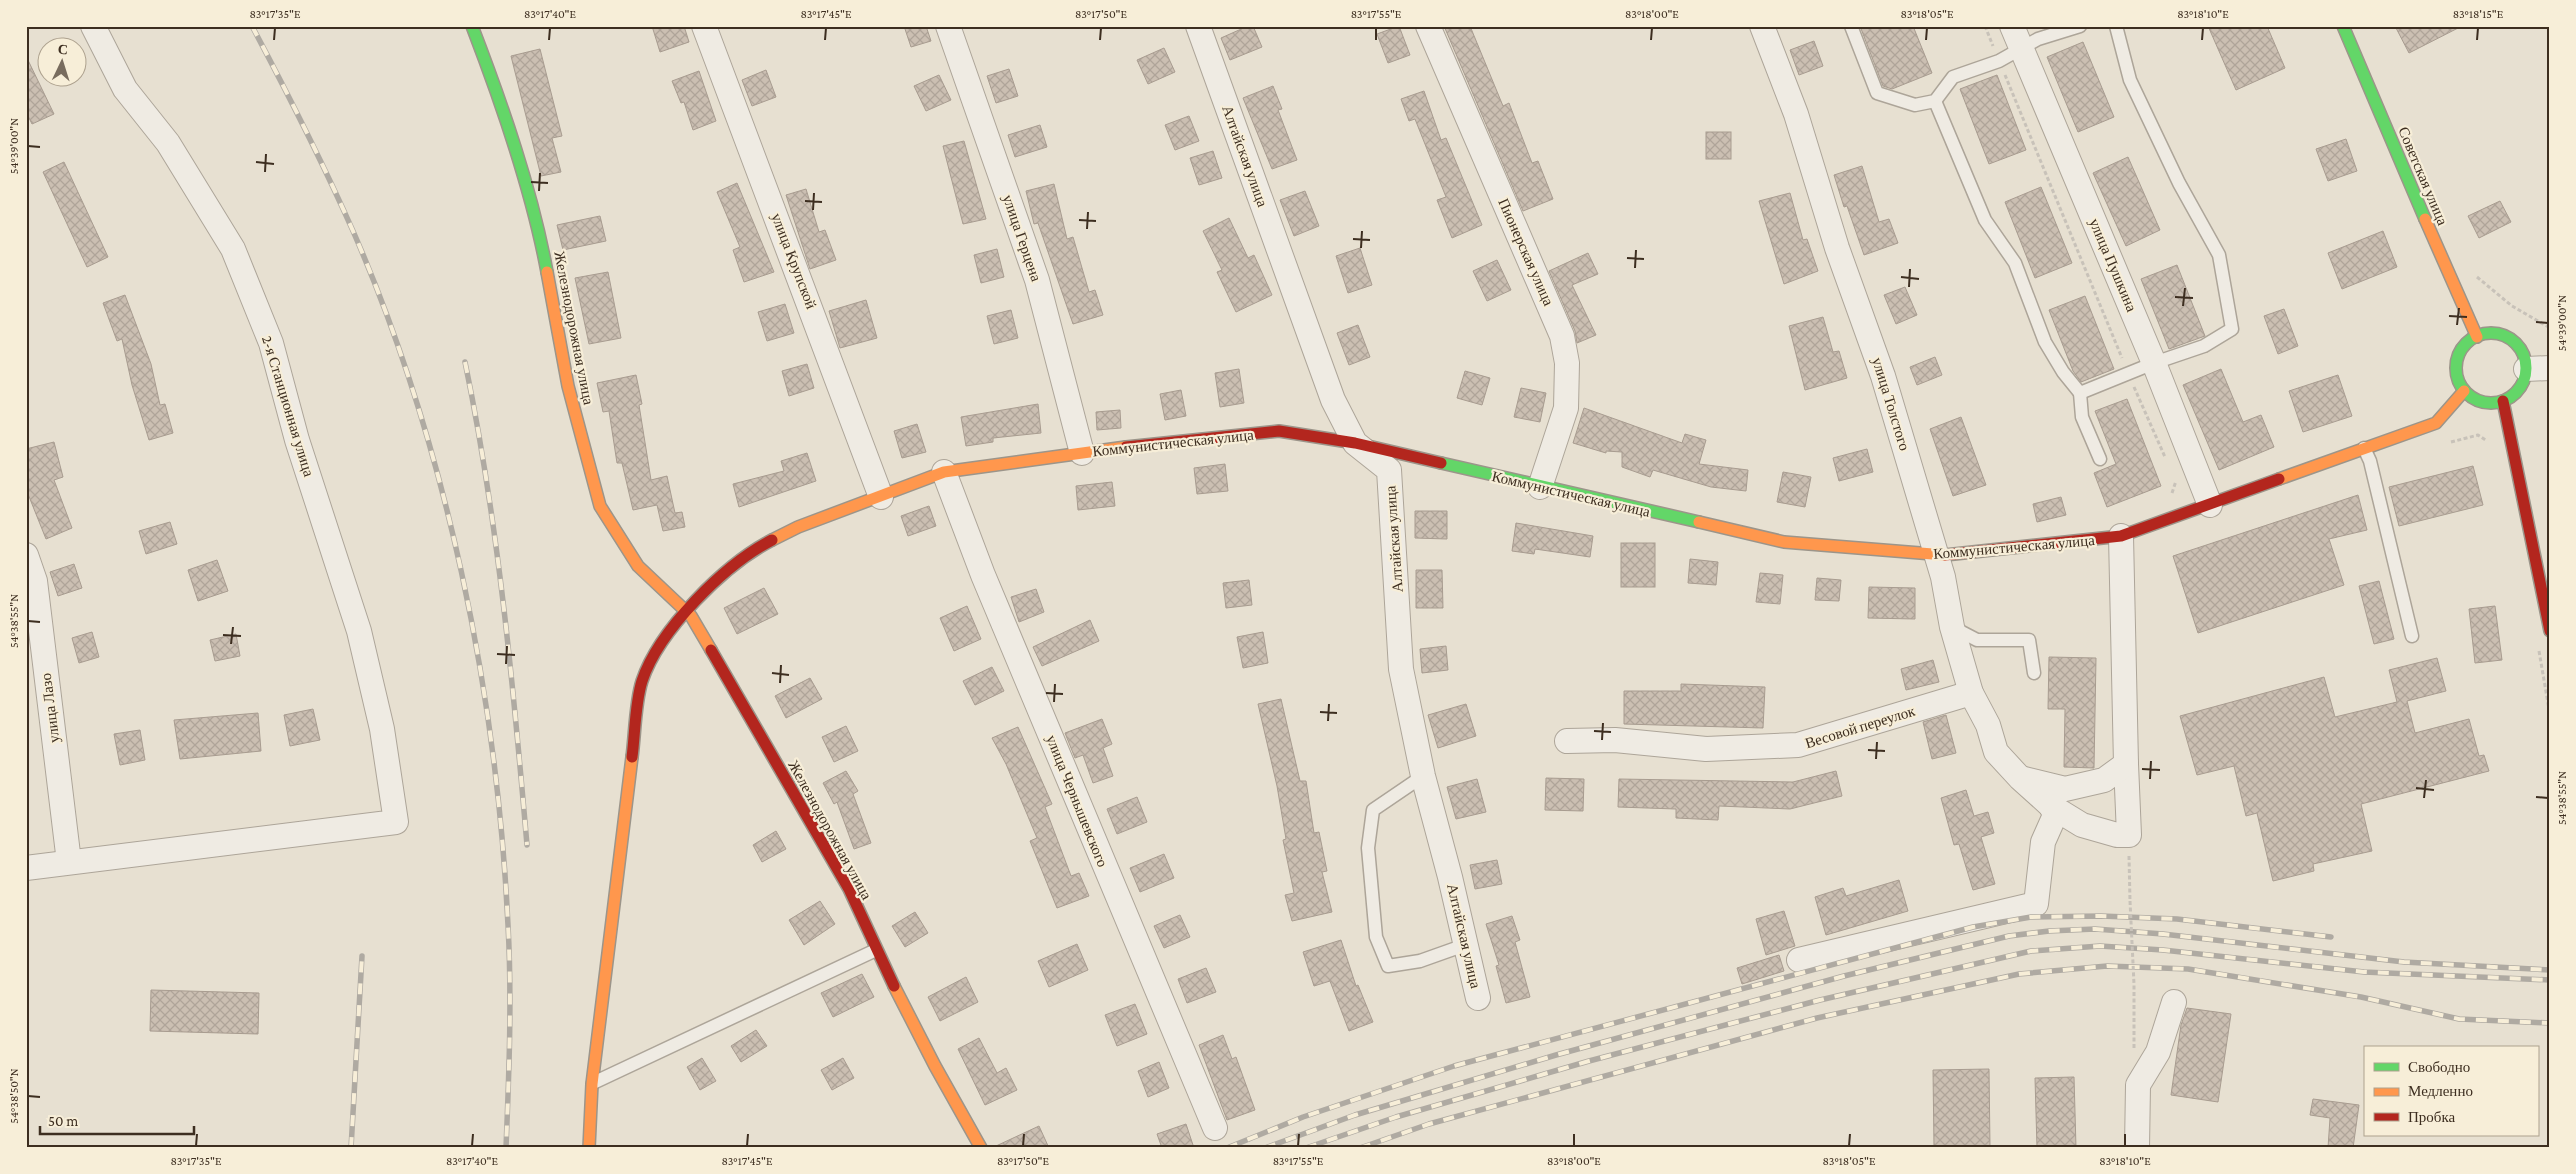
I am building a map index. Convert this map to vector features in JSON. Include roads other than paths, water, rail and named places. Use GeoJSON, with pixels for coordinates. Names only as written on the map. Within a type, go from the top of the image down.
{"type":"FeatureCollection","features":[{"type":"Feature","properties":{"kind":"street","name":"2-я Станционная улица"},"geometry":{"type":"LineString","coordinates":[[69,862],[396,822],[382,729],[359,630],[297,440],[271,343],[234,249],[168,143],[125,89],[93,26]]}},
{"type":"Feature","properties":{"kind":"street","name":"Железнодорожная улица"},"geometry":{"type":"LineString","coordinates":[[472,26],[497,91],[542,244],[568,386],[600,506],[638,566],[690,616],[849,889],[876,950],[935,1066],[981,1148]]}},
{"type":"Feature","properties":{"kind":"street","name":"улица Крупской"},"geometry":{"type":"LineString","coordinates":[[704,26],[881,497]]}},
{"type":"Feature","properties":{"kind":"street","name":"улица Герцена"},"geometry":{"type":"LineString","coordinates":[[948,26],[1037,280],[1082,453]]}},
{"type":"Feature","properties":{"kind":"street","name":"Алтайская улица"},"geometry":{"type":"LineString","coordinates":[[1198,26],[1334,400],[1355,443],[1389,470],[1389,500],[1399,609],[1401,669],[1423,776],[1478,998]]}},
{"type":"Feature","properties":{"kind":"street","name":"Пионерская улица"},"geometry":{"type":"LineString","coordinates":[[1428,26],[1562,336],[1567,363],[1566,408],[1540,487]]}},
{"type":"Feature","properties":{"kind":"street","name":"улица Толстого"},"geometry":{"type":"LineString","coordinates":[[1762,26],[1796,114],[1837,248],[1883,376],[1937,556],[1952,627],[1971,693],[1988,725],[1996,752],[2020,778],[2051,806],[2082,825],[2117,835],[2129,835],[2126,764]]}},
{"type":"Feature","properties":{"kind":"street","name":"улица Пушкина"},"geometry":{"type":"LineString","coordinates":[[2012,26],[2154,363],[2210,505]]}},
{"type":"Feature","properties":{"kind":"street","name":"Советская улица"},"geometry":{"type":"LineString","coordinates":[[2344,26],[2477,337]]}},
{"type":"Feature","properties":{"kind":"street"},"geometry":{"type":"LineString","coordinates":[[2488,334],[2510,339],[2521,352],[2526,369],[2520,388],[2503,401],[2482,402],[2464,391],[2456,371],[2457,360],[2461,350],[2477,337],[2488,334]]}},
{"type":"Feature","properties":{"kind":"street"},"geometry":{"type":"LineString","coordinates":[[2526,369],[2550,368]]}},
{"type":"Feature","properties":{"kind":"street","name":"Коммунистическая улица"},"geometry":{"type":"LineString","coordinates":[[685,613],[725,573],[759,547],[798,527],[944,472],[1082,453],[1279,431],[1355,443],[1784,542],[1937,556],[2121,536],[2436,423],[2464,391]]}},
{"type":"Feature","properties":{"kind":"street"},"geometry":{"type":"LineString","coordinates":[[2503,401],[2550,632]]}},
{"type":"Feature","properties":{"kind":"street","name":"улица Чернышевского"},"geometry":{"type":"LineString","coordinates":[[944,472],[982,575],[1215,1128]]}},
{"type":"Feature","properties":{"kind":"street"},"geometry":{"type":"LineString","coordinates":[[2020,778],[2065,790],[2104,780],[2126,764],[2121,536]]}},
{"type":"Feature","properties":{"kind":"street","name":"улица Лазо"},"geometry":{"type":"LineString","coordinates":[[26,555],[35,581],[69,862]]}},
{"type":"Feature","properties":{"kind":"street"},"geometry":{"type":"LineString","coordinates":[[589,1148],[592,1084],[641,683],[655,650],[685,613]]}},
{"type":"Feature","properties":{"kind":"street","name":"Весовой переулок"},"geometry":{"type":"LineString","coordinates":[[1567,741],[1615,740],[1706,749],[1798,745],[1971,693]]}},
{"type":"Feature","properties":{"kind":"street"},"geometry":{"type":"LineString","coordinates":[[1799,960],[2036,904],[2043,842],[2055,816],[2051,806]]}},
{"type":"Feature","properties":{"kind":"street"},"geometry":{"type":"LineString","coordinates":[[26,868],[69,862]]}},
{"type":"Feature","properties":{"kind":"street"},"geometry":{"type":"LineString","coordinates":[[2137,1148],[2138,1085],[2158,1052],[2174,1002]]}},
{"type":"Feature","properties":{"kind":"lane"},"geometry":{"type":"LineString","coordinates":[[1851,26],[1877,93],[1915,105],[1935,101],[1953,77],[1999,60],[2038,39],[2080,26]]}},
{"type":"Feature","properties":{"kind":"lane"},"geometry":{"type":"LineString","coordinates":[[2080,393],[2154,363],[2204,346],[2232,329],[2219,256],[2179,182],[2130,80],[2116,26]]}},
{"type":"Feature","properties":{"kind":"lane"},"geometry":{"type":"LineString","coordinates":[[1935,101],[1985,220],[2015,263],[2045,342],[2063,372],[2080,393],[2082,417],[2100,459]]}},
{"type":"Feature","properties":{"kind":"lane"},"geometry":{"type":"LineString","coordinates":[[2364,448],[2370,461],[2412,636]]}},
{"type":"Feature","properties":{"kind":"lane"},"geometry":{"type":"LineString","coordinates":[[1952,627],[1977,640],[2029,640],[2034,673]]}},
{"type":"Feature","properties":{"kind":"lane"},"geometry":{"type":"LineString","coordinates":[[1423,776],[1373,810],[1368,848],[1376,937],[1388,966],[1420,961],[1465,944]]}},
{"type":"Feature","properties":{"kind":"lane"},"geometry":{"type":"LineString","coordinates":[[592,1084],[876,950]]}},
{"type":"Feature","properties":{"kind":"railway"},"geometry":{"type":"LineString","coordinates":[[252,26],[292,102],[329,179],[353,231],[386,312],[415,397],[440,483],[461,571],[479,660],[502,838],[510,981],[506,1148]]}},
{"type":"Feature","properties":{"kind":"railway"},"geometry":{"type":"LineString","coordinates":[[465,362],[487,482],[503,602],[527,845]]}},
{"type":"Feature","properties":{"kind":"railway"},"geometry":{"type":"LineString","coordinates":[[1227,1148],[1303,1117],[1454,1066],[1973,927],[2031,917],[2101,916],[2177,919],[2331,937]]}},
{"type":"Feature","properties":{"kind":"railway"},"geometry":{"type":"LineString","coordinates":[[1265,1148],[1355,1115],[1556,1055],[1844,976],[2009,936],[2049,931],[2095,929],[2163,934],[2404,962],[2550,970]]}},
{"type":"Feature","properties":{"kind":"railway"},"geometry":{"type":"LineString","coordinates":[[1306,1148],[1396,1117],[1589,1061],[1820,1000],[2031,951],[2100,946],[2163,950],[2364,972],[2550,980]]}},
{"type":"Feature","properties":{"kind":"railway"},"geometry":{"type":"LineString","coordinates":[[351,1148],[362,956]]}},
{"type":"Feature","properties":{"kind":"railway"},"geometry":{"type":"LineString","coordinates":[[1360,1148],[1429,1124],[1817,1018],[2019,974],[2107,966],[2188,969],[2361,997],[2459,1019],[2550,1023]]}}]}
